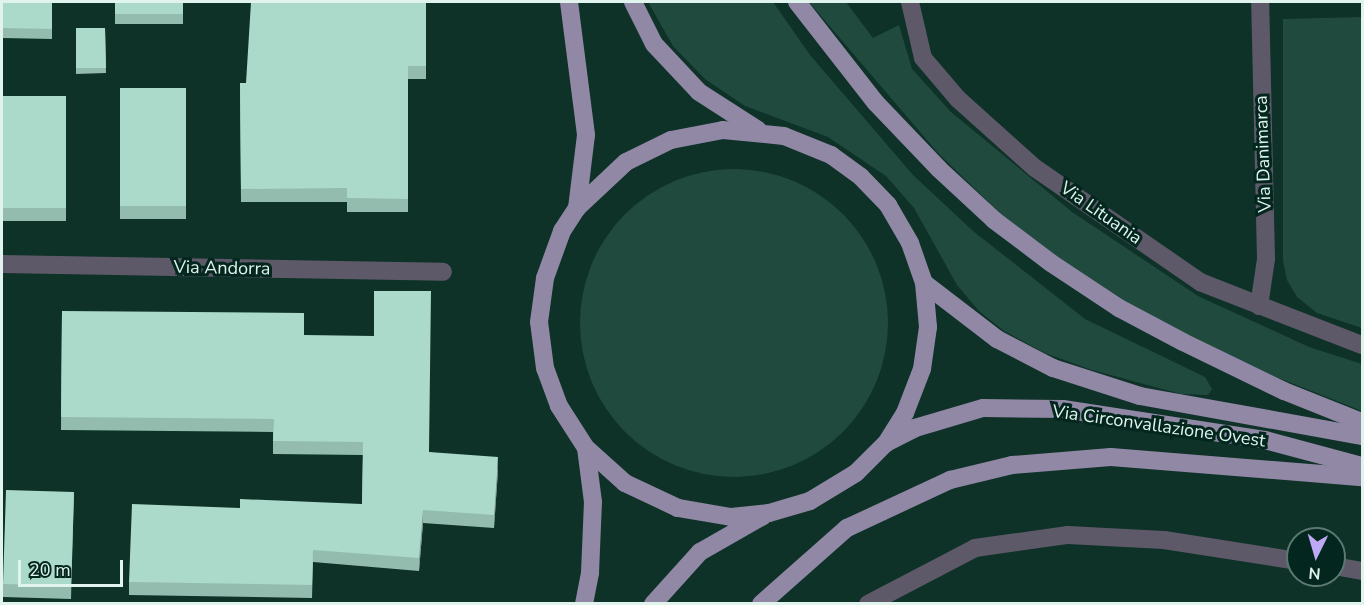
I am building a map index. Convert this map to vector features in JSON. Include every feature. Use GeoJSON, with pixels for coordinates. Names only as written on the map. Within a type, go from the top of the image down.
{"type":"FeatureCollection","features":[{"type":"Feature","properties":{"kind":"main road"},"geometry":{"type":"LineString","coordinates":[[569,2],[586,135],[577,208]]}},
{"type":"Feature","properties":{"kind":"main road"},"geometry":{"type":"LineString","coordinates":[[633,2],[654,44],[699,92],[760,131]]}},
{"type":"Feature","properties":{"kind":"main road"},"geometry":{"type":"LineString","coordinates":[[797,2],[876,103],[939,169],[994,220],[1051,263],[1119,308],[1174,337],[1284,392],[1362,422]]}},
{"type":"Feature","properties":{"kind":"main road"},"geometry":{"type":"LineString","coordinates":[[723,130],[760,131],[784,136],[831,155],[861,177],[888,205],[910,243],[924,283],[927,327],[922,369],[905,413],[886,443],[856,473],[810,501],[769,513],[731,517],[678,508],[625,483],[586,448],[559,406],[545,368],[539,322],[545,278],[562,231],[577,208],[626,162],[671,140],[723,130]]}},
{"type":"Feature","properties":{"kind":"main road","name":"Via Circonvallazione Ovest"},"geometry":{"type":"LineString","coordinates":[[924,283],[997,339],[1053,368],[1140,396],[1362,436]]}},
{"type":"Feature","properties":{"kind":"main road","name":"Via Circonvallazione Ovest"},"geometry":{"type":"LineString","coordinates":[[886,443],[915,428],[983,408],[1063,409],[1264,440],[1362,466]]}},
{"type":"Feature","properties":{"kind":"main road"},"geometry":{"type":"LineString","coordinates":[[584,603],[590,573],[593,502],[586,448]]}},
{"type":"Feature","properties":{"kind":"main road"},"geometry":{"type":"LineString","coordinates":[[761,603],[847,528],[951,480],[1012,465],[1111,457],[1362,477]]}},
{"type":"Feature","properties":{"kind":"main road"},"geometry":{"type":"LineString","coordinates":[[653,603],[700,552],[769,513]]}},
{"type":"Feature","properties":{"kind":"street","name":"Via Lituania"},"geometry":{"type":"LineString","coordinates":[[910,2],[923,58],[958,99],[1035,168],[1200,282],[1362,345]]}},
{"type":"Feature","properties":{"kind":"street","name":"Via Danimarca"},"geometry":{"type":"LineString","coordinates":[[1259,306],[1266,259],[1260,2]]}},
{"type":"Feature","properties":{"kind":"street","name":"Via Andorra"},"geometry":{"type":"LineString","coordinates":[[2,264],[443,272]]}},
{"type":"Feature","properties":{"kind":"street"},"geometry":{"type":"LineString","coordinates":[[868,603],[975,548],[1068,535],[1164,540],[1286,559]]}},
{"type":"Feature","properties":{"kind":"street"},"geometry":{"type":"LineString","coordinates":[[1346,568],[1362,571]]}},
{"type":"Feature","properties":{"kind":"green space"},"geometry":{"type":"Polygon","coordinates":[[[648,2],[773,2],[810,55],[913,175],[973,231],[1085,319],[1205,377],[1212,389],[1208,395],[1181,394],[1092,370],[1045,353],[1004,331],[979,311],[957,285],[914,208],[886,176],[828,137],[745,106],[705,79],[673,46],[648,2]]]}},
{"type":"Feature","properties":{"kind":"green space"},"geometry":{"type":"Polygon","coordinates":[[[809,2],[846,2],[873,38],[899,25],[912,69],[951,112],[1072,212],[1198,296],[1309,347],[1362,364],[1362,411],[1226,357],[1131,309],[1053,256],[1000,213],[938,153],[809,2]]]}},
{"type":"Feature","properties":{"kind":"green space"},"geometry":{"type":"Polygon","coordinates":[[[1362,17],[1362,328],[1317,313],[1297,297],[1287,280],[1283,260],[1283,19],[1362,17]]]}},
{"type":"Feature","properties":{"kind":"green space"},"geometry":{"type":"Polygon","coordinates":[[[719,169],[749,169],[779,175],[807,187],[832,204],[853,225],[870,250],[882,278],[888,308],[888,338],[877,382],[862,409],[843,432],[820,451],[793,466],[749,477],[719,477],[689,471],[661,459],[636,442],[615,421],[598,396],[586,368],[580,338],[580,308],[586,278],[598,250],[615,225],[636,204],[661,187],[689,175],[719,169]]]}},
{"type":"Feature","properties":{"kind":"building"},"geometry":{"type":"Polygon","coordinates":[[[2,2],[52,2],[52,29],[2,28],[2,2]]]}},
{"type":"Feature","properties":{"kind":"building"},"geometry":{"type":"Polygon","coordinates":[[[115,2],[183,2],[183,14],[115,14],[115,2]]]}},
{"type":"Feature","properties":{"kind":"building"},"geometry":{"type":"Polygon","coordinates":[[[251,2],[426,2],[426,66],[408,66],[408,199],[347,198],[347,188],[241,189],[240,83],[246,83],[251,2]]]}},
{"type":"Feature","properties":{"kind":"building"},"geometry":{"type":"Polygon","coordinates":[[[76,28],[105,28],[106,68],[76,68],[76,28]]]}},
{"type":"Feature","properties":{"kind":"building"},"geometry":{"type":"Polygon","coordinates":[[[120,88],[186,88],[186,206],[120,206],[120,88]]]}},
{"type":"Feature","properties":{"kind":"building"},"geometry":{"type":"Polygon","coordinates":[[[2,96],[66,96],[66,208],[2,208],[2,96]]]}},
{"type":"Feature","properties":{"kind":"building"},"geometry":{"type":"Polygon","coordinates":[[[374,291],[431,291],[429,452],[498,457],[494,515],[423,510],[419,558],[313,550],[312,585],[129,582],[132,504],[240,508],[240,499],[362,504],[363,442],[273,441],[274,419],[61,417],[62,311],[304,313],[304,335],[374,336],[374,291]]]}},
{"type":"Feature","properties":{"kind":"building"},"geometry":{"type":"Polygon","coordinates":[[[6,490],[74,492],[71,586],[3,584],[6,490]]]}}]}
